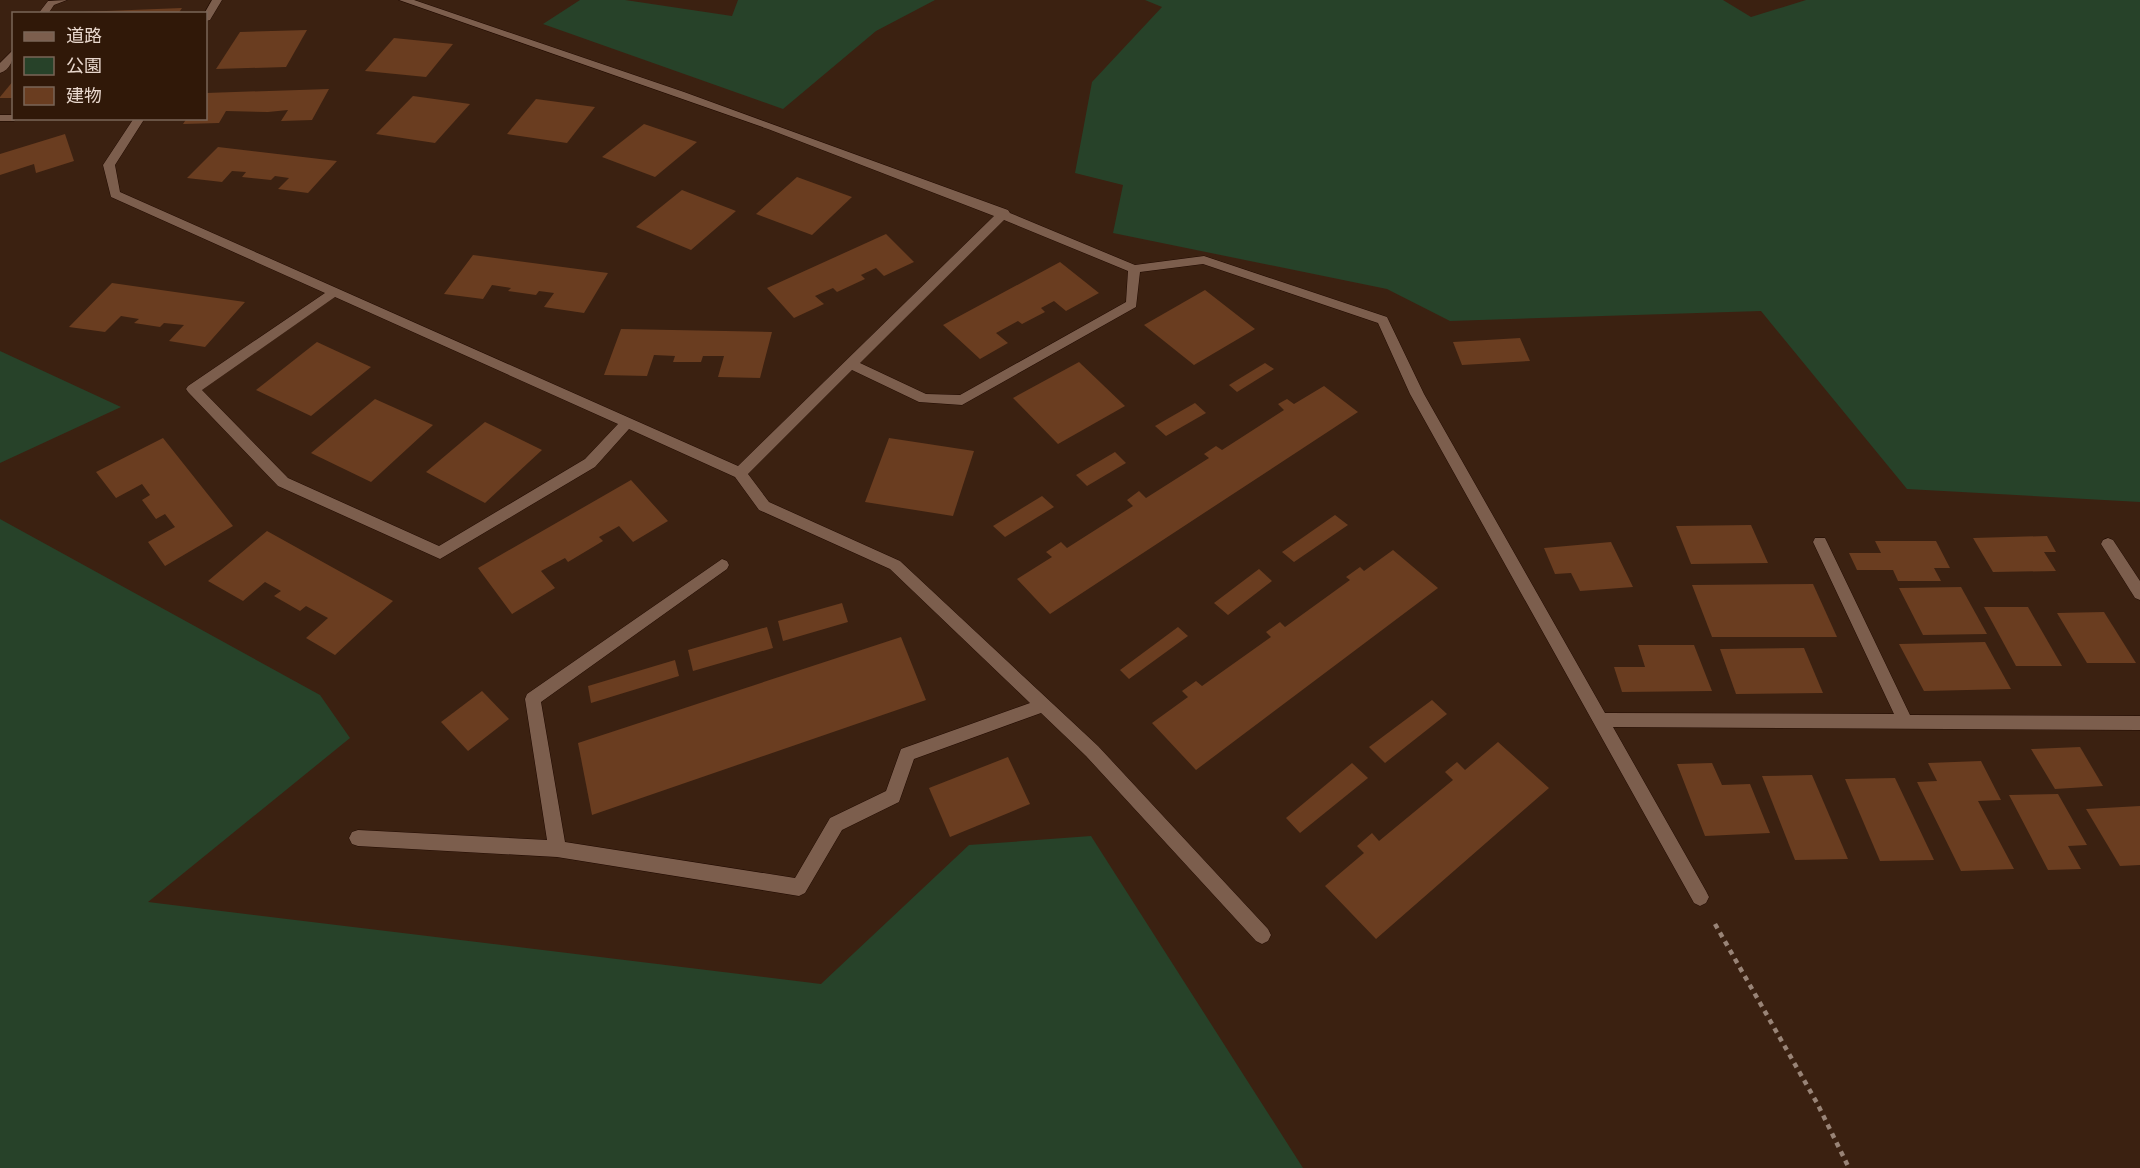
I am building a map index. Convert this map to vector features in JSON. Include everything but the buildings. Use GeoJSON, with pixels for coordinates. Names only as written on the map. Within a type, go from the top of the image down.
{"type":"FeatureCollection","features":[{"type":"Feature","properties":{"kind":"street"},"geometry":{"type":"LineString","coordinates":[[44,12],[51,3],[62,0]]}},
{"type":"Feature","properties":{"kind":"street"},"geometry":{"type":"LineString","coordinates":[[207,16],[217,0]]}},
{"type":"Feature","properties":{"kind":"street"},"geometry":{"type":"LineString","coordinates":[[404,0],[596,65],[1004,213],[1134,268],[1204,260],[1383,320],[1417,394],[1700,897]]}},
{"type":"Feature","properties":{"kind":"street"},"geometry":{"type":"LineString","coordinates":[[0,70],[12,55]]}},
{"type":"Feature","properties":{"kind":"street"},"geometry":{"type":"LineString","coordinates":[[139,120],[109,165],[115,194],[740,473],[764,506],[895,565],[1092,751],[1262,935]]}},
{"type":"Feature","properties":{"kind":"street"},"geometry":{"type":"LineString","coordinates":[[740,473],[1004,213]]}},
{"type":"Feature","properties":{"kind":"street"},"geometry":{"type":"LineString","coordinates":[[851,364],[924,399],[962,400],[1132,304],[1134,268]]}},
{"type":"Feature","properties":{"kind":"street"},"geometry":{"type":"LineString","coordinates":[[333,293],[193,389],[283,482],[440,553],[590,463],[626,424]]}},
{"type":"Feature","properties":{"kind":"street"},"geometry":{"type":"LineString","coordinates":[[1820,542],[1905,721]]}},
{"type":"Feature","properties":{"kind":"street"},"geometry":{"type":"LineString","coordinates":[[2108,544],[2140,594]]}},
{"type":"Feature","properties":{"kind":"street"},"geometry":{"type":"LineString","coordinates":[[557,849],[533,699],[722,565]]}},
{"type":"Feature","properties":{"kind":"street"},"geometry":{"type":"LineString","coordinates":[[358,838],[557,849],[799,887],[836,824],[893,796],[907,754],[1044,705]]}},
{"type":"Feature","properties":{"kind":"street"},"geometry":{"type":"LineString","coordinates":[[1600,720],[2140,723]]}},
{"type":"Feature","properties":{"kind":"path"},"geometry":{"type":"LineString","coordinates":[[1700,897],[1817,1103],[1849,1168]]}},
{"type":"Feature","properties":{"kind":"green space"},"geometry":{"type":"Polygon","coordinates":[[[580,0],[625,0],[732,16],[738,0],[935,0],[876,31],[783,109],[543,24],[580,0]]]}},
{"type":"Feature","properties":{"kind":"green space"},"geometry":{"type":"Polygon","coordinates":[[[1145,0],[1723,0],[1751,17],[1806,0],[2140,0],[2140,502],[1907,489],[1761,311],[1450,321],[1387,289],[1113,233],[1123,185],[1075,173],[1092,82],[1162,7],[1145,0]]]}},
{"type":"Feature","properties":{"kind":"green space"},"geometry":{"type":"Polygon","coordinates":[[[0,351],[121,407],[0,463],[0,351]]]}},
{"type":"Feature","properties":{"kind":"green space"},"geometry":{"type":"Polygon","coordinates":[[[0,519],[320,695],[350,738],[148,902],[821,984],[969,845],[1091,836],[1303,1168],[0,1168],[0,519]]]}}]}
